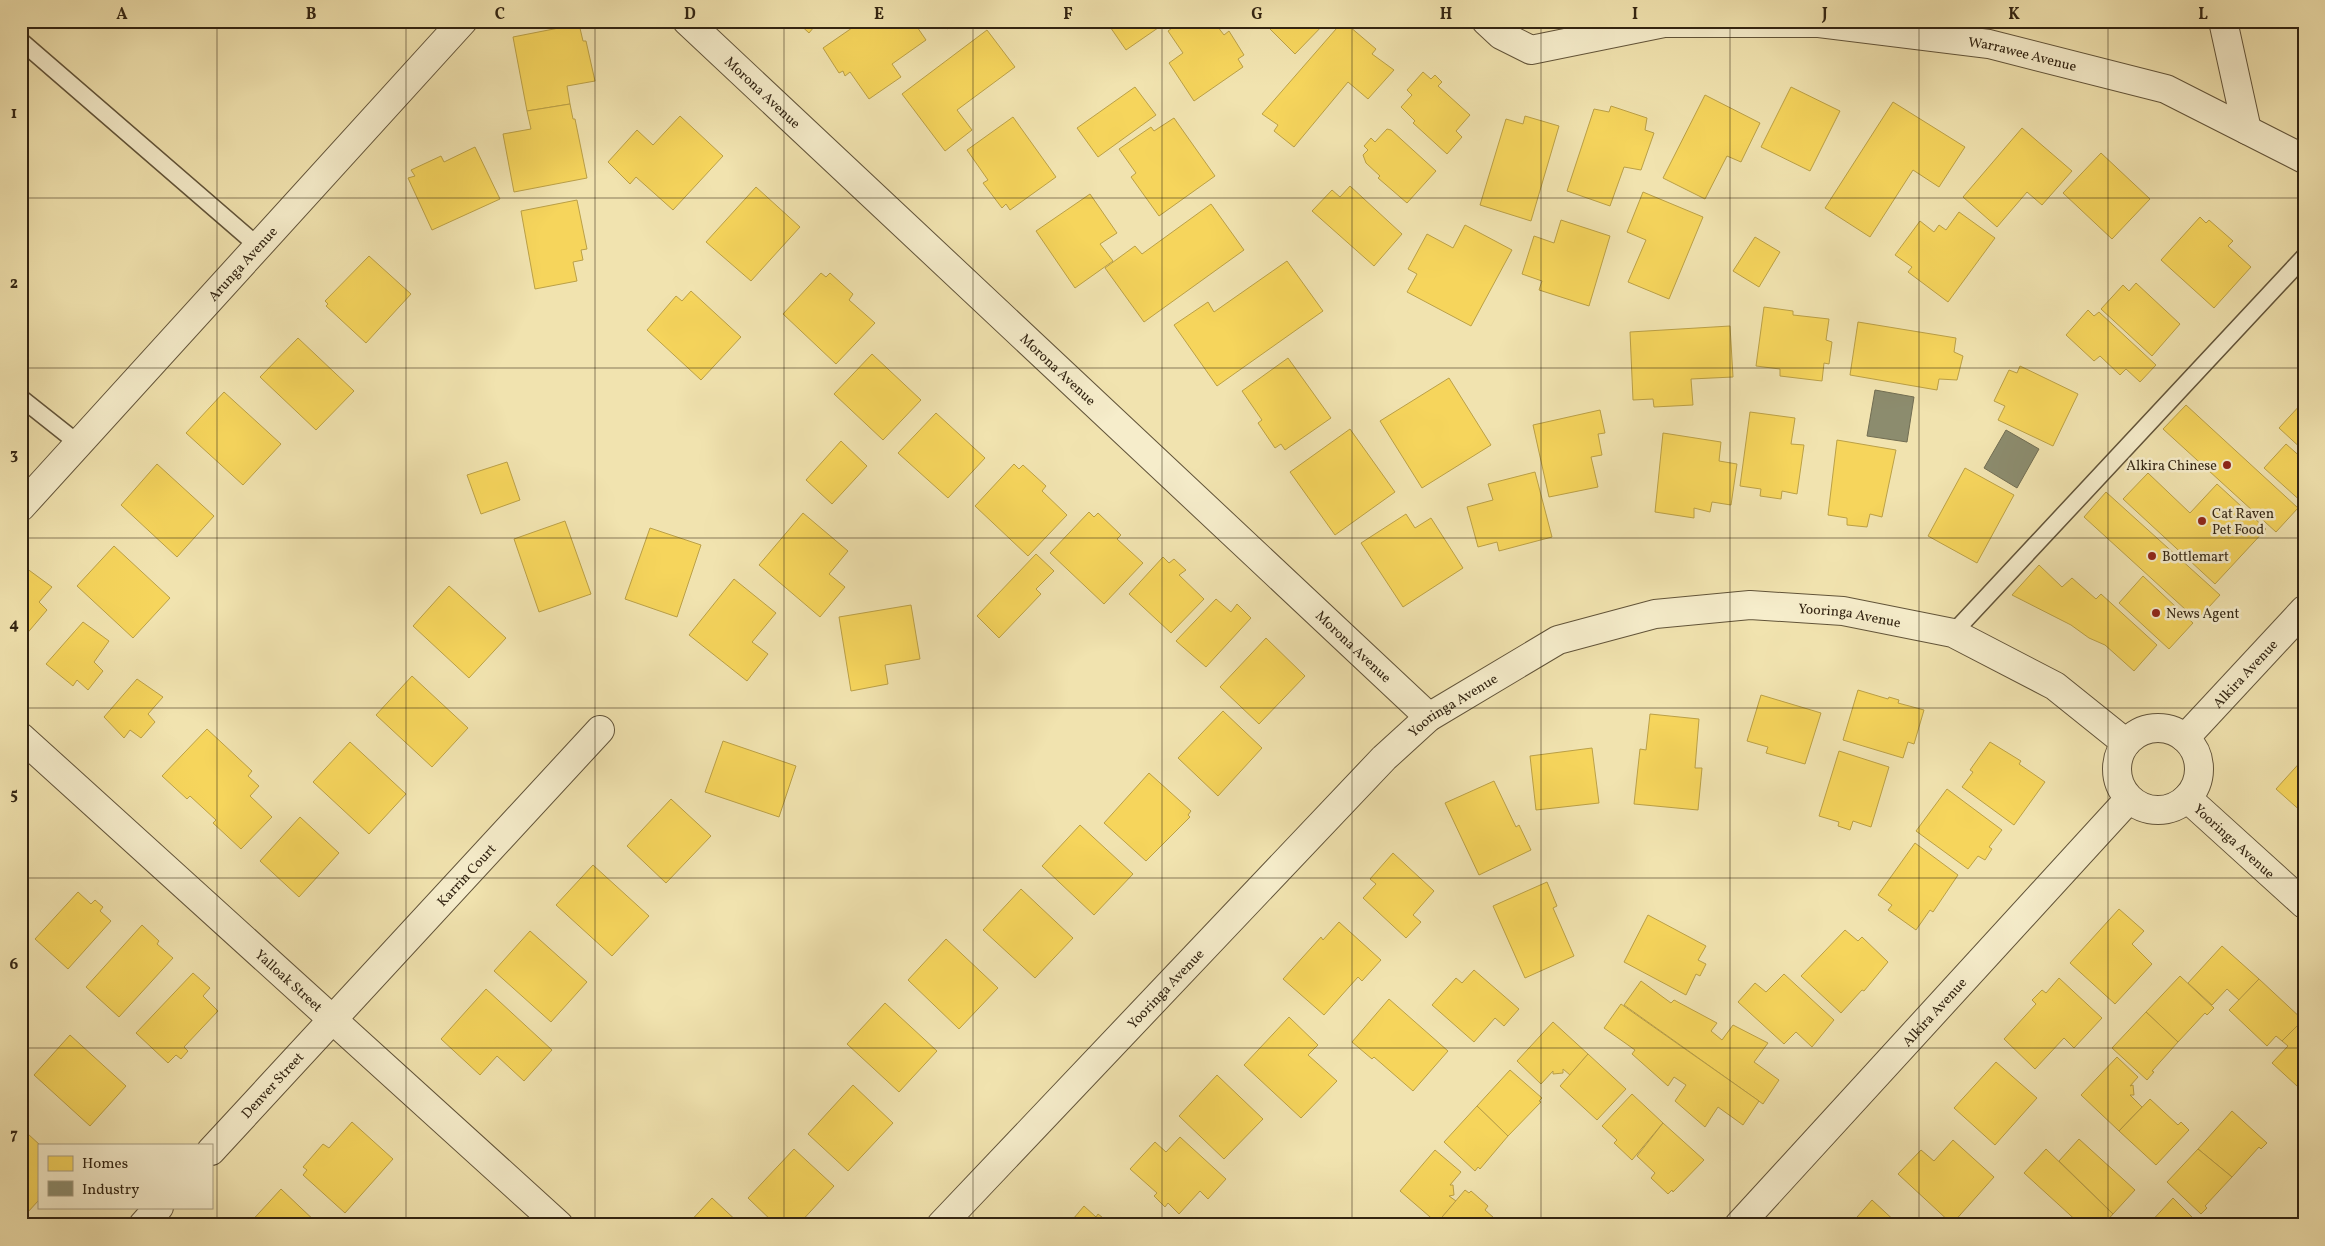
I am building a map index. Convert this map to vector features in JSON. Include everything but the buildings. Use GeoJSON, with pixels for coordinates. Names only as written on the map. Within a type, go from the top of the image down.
{"type":"FeatureCollection","features":[{"type":"Feature","properties":{"kind":"street","name":"Arunga Avenue"},"geometry":{"type":"LineString","coordinates":[[21,507],[463,21]]}},
{"type":"Feature","properties":{"kind":"street","name":"Morona Avenue"},"geometry":{"type":"LineString","coordinates":[[688,21],[1430,717]]}},
{"type":"Feature","properties":{"kind":"street","name":"Warrawee Avenue"},"geometry":{"type":"LineString","coordinates":[[1486,21],[1501,35],[1531,50],[1664,22],[1819,23],[1989,44],[2166,89],[2304,159]]}},
{"type":"Feature","properties":{"kind":"street"},"geometry":{"type":"LineString","coordinates":[[2223,21],[2247,130]]}},
{"type":"Feature","properties":{"kind":"street","name":"Yooringa Avenue"},"geometry":{"type":"LineString","coordinates":[[940,1225],[1384,758],[1430,717],[1558,640],[1655,614],[1750,604],[1843,611],[1953,633],[2055,686],[2126,743]]}},
{"type":"Feature","properties":{"kind":"street","name":"Alkira Avenue"},"geometry":{"type":"LineString","coordinates":[[2184,738],[2304,610]]}},
{"type":"Feature","properties":{"kind":"street"},"geometry":{"type":"LineString","coordinates":[[2160,728],[2173,731],[2184,738],[2193,748],[2198,761],[2199,774],[2194,787],[2186,798],[2177,806],[2165,810],[2139,806],[2129,799],[2122,789],[2116,766],[2119,754],[2126,743],[2135,735],[2147,729],[2160,728]]}},
{"type":"Feature","properties":{"kind":"street","name":"Karrin Court"},"geometry":{"type":"LineString","coordinates":[[332,1019],[600,730]]}},
{"type":"Feature","properties":{"kind":"street","name":"Yalloak Street"},"geometry":{"type":"LineString","coordinates":[[21,737],[558,1225]]}},
{"type":"Feature","properties":{"kind":"street","name":"Yooringa Avenue"},"geometry":{"type":"LineString","coordinates":[[2186,798],[2304,904]]}},
{"type":"Feature","properties":{"kind":"street","name":"Alkira Avenue"},"geometry":{"type":"LineString","coordinates":[[1739,1225],[2129,799]]}},
{"type":"Feature","properties":{"kind":"street","name":"Denver Street"},"geometry":{"type":"LineString","coordinates":[[212,1150],[332,1019]]}},
{"type":"Feature","properties":{"kind":"street"},"geometry":{"type":"LineString","coordinates":[[143,1225],[158,1208]]}},
{"type":"Feature","properties":{"kind":"lane"},"geometry":{"type":"LineString","coordinates":[[21,42],[259,247]]}},
{"type":"Feature","properties":{"kind":"lane"},"geometry":{"type":"LineString","coordinates":[[1953,633],[2304,257]]}},
{"type":"Feature","properties":{"kind":"lane"},"geometry":{"type":"LineString","coordinates":[[21,398],[79,444]]}},
{"type":"Feature","properties":{"kind":"place","name":"Alkira Chinese"},"geometry":{"type":"Point","coordinates":[2227,465]}},
{"type":"Feature","properties":{"kind":"place","name":"Cat Raven Pet Food"},"geometry":{"type":"Point","coordinates":[2202,521]}},
{"type":"Feature","properties":{"kind":"place","name":"Bottlemart"},"geometry":{"type":"Point","coordinates":[2152,556]}},
{"type":"Feature","properties":{"kind":"place","name":"News Agent"},"geometry":{"type":"Point","coordinates":[2156,613]}}]}
